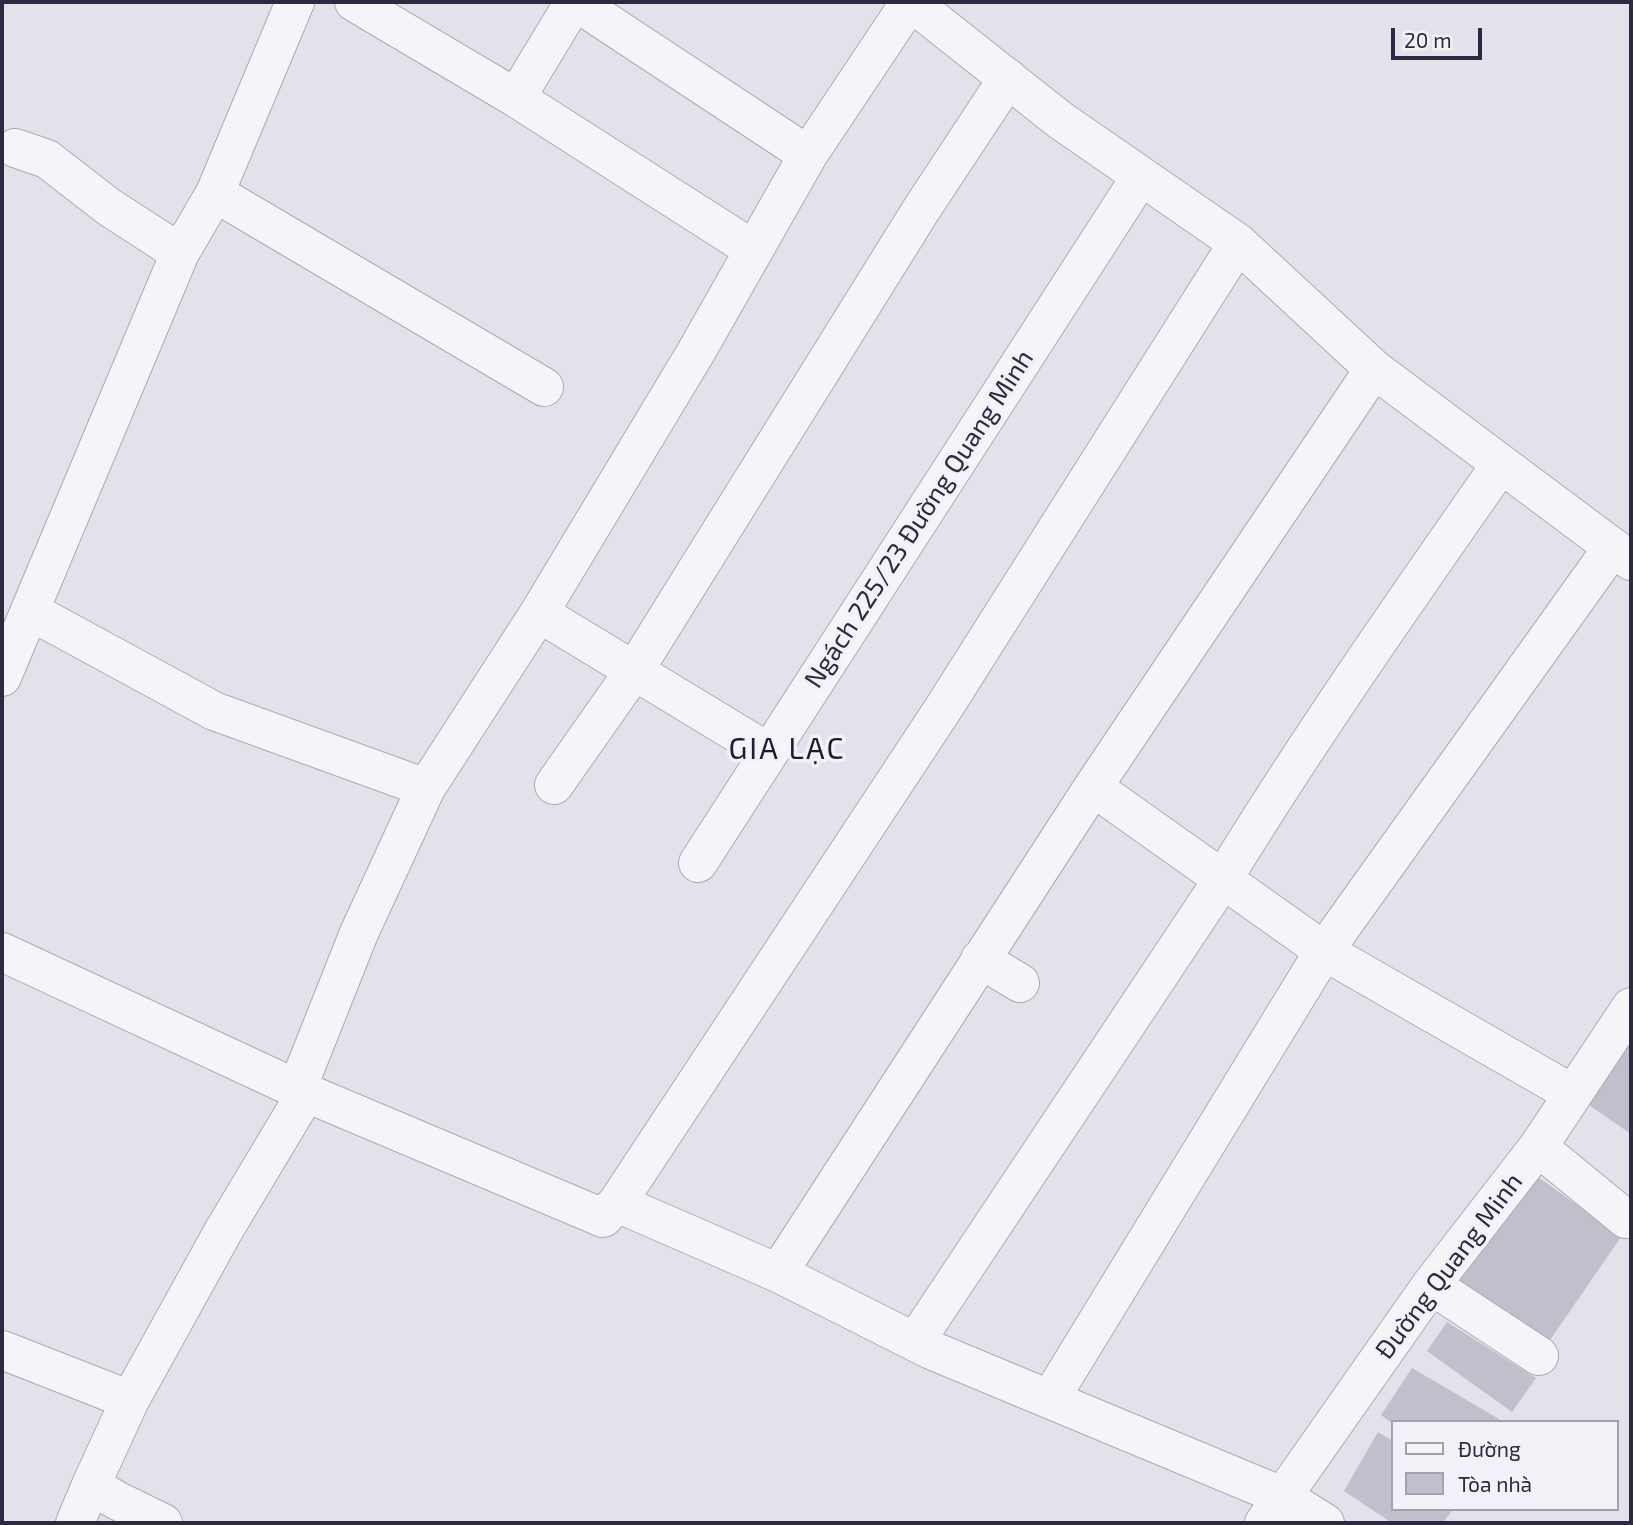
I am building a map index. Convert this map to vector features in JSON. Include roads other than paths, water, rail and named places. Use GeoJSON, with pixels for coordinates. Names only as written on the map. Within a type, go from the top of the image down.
{"type":"FeatureCollection","features":[{"type":"Feature","properties":{"kind":"street"},"geometry":{"type":"LineString","coordinates":[[2,677],[180,253],[215,193],[295,2]]}},
{"type":"Feature","properties":{"kind":"street"},"geometry":{"type":"LineString","coordinates":[[354,2],[516,98],[754,250]]}},
{"type":"Feature","properties":{"kind":"street"},"geometry":{"type":"LineString","coordinates":[[516,98],[575,2],[808,155]]}},
{"type":"Feature","properties":{"kind":"street"},"geometry":{"type":"LineString","coordinates":[[75,1523],[130,1400],[302,1091],[359,933],[426,788],[539,613],[696,352],[808,155],[911,2],[1060,120],[1238,243],[1374,369],[1622,554],[1324,951],[1049,1399]]}},
{"type":"Feature","properties":{"kind":"street"},"geometry":{"type":"LineString","coordinates":[[554,785],[634,671],[907,233],[1008,78]]}},
{"type":"Feature","properties":{"kind":"street"},"geometry":{"type":"LineString","coordinates":[[15,148],[47,159],[109,207],[180,253]]}},
{"type":"Feature","properties":{"kind":"street","name":"Ngách 225/23 Đường Quang Minh"},"geometry":{"type":"LineString","coordinates":[[698,863],[1141,176]]}},
{"type":"Feature","properties":{"kind":"street"},"geometry":{"type":"LineString","coordinates":[[215,193],[544,387]]}},
{"type":"Feature","properties":{"kind":"street"},"geometry":{"type":"LineString","coordinates":[[2,952],[302,1091],[603,1219],[617,1203],[943,709],[1238,243]]}},
{"type":"Feature","properties":{"kind":"street"},"geometry":{"type":"LineString","coordinates":[[778,1273],[1093,787],[1374,369]]}},
{"type":"Feature","properties":{"kind":"street"},"geometry":{"type":"LineString","coordinates":[[915,1342],[1223,879],[1266,809],[1399,610],[1501,464]]}},
{"type":"Feature","properties":{"kind":"street"},"geometry":{"type":"LineString","coordinates":[[30,611],[214,712],[426,788]]}},
{"type":"Feature","properties":{"kind":"street"},"geometry":{"type":"LineString","coordinates":[[539,613],[768,752]]}},
{"type":"Feature","properties":{"kind":"street"},"geometry":{"type":"LineString","coordinates":[[1093,787],[1324,951],[1573,1094]]}},
{"type":"Feature","properties":{"kind":"street"},"geometry":{"type":"LineString","coordinates":[[980,959],[1020,983]]}},
{"type":"Feature","properties":{"kind":"street","name":"Đường Quang Minh"},"geometry":{"type":"LineString","coordinates":[[1273,1509],[1431,1285],[1538,1147],[1631,1007]]}},
{"type":"Feature","properties":{"kind":"street"},"geometry":{"type":"LineString","coordinates":[[1538,1147],[1626,1219]]}},
{"type":"Feature","properties":{"kind":"street"},"geometry":{"type":"LineString","coordinates":[[617,1203],[778,1273],[915,1342],[1049,1399],[1273,1509],[1325,1523]]}},
{"type":"Feature","properties":{"kind":"street"},"geometry":{"type":"LineString","coordinates":[[1431,1285],[1539,1356]]}},
{"type":"Feature","properties":{"kind":"street"},"geometry":{"type":"LineString","coordinates":[[2,1350],[130,1400]]}},
{"type":"Feature","properties":{"kind":"street"},"geometry":{"type":"LineString","coordinates":[[91,1485],[163,1523]]}},
{"type":"Feature","properties":{"kind":"district","name":"GIA LẠC"},"geometry":{"type":"Point","coordinates":[787,749]}}]}
